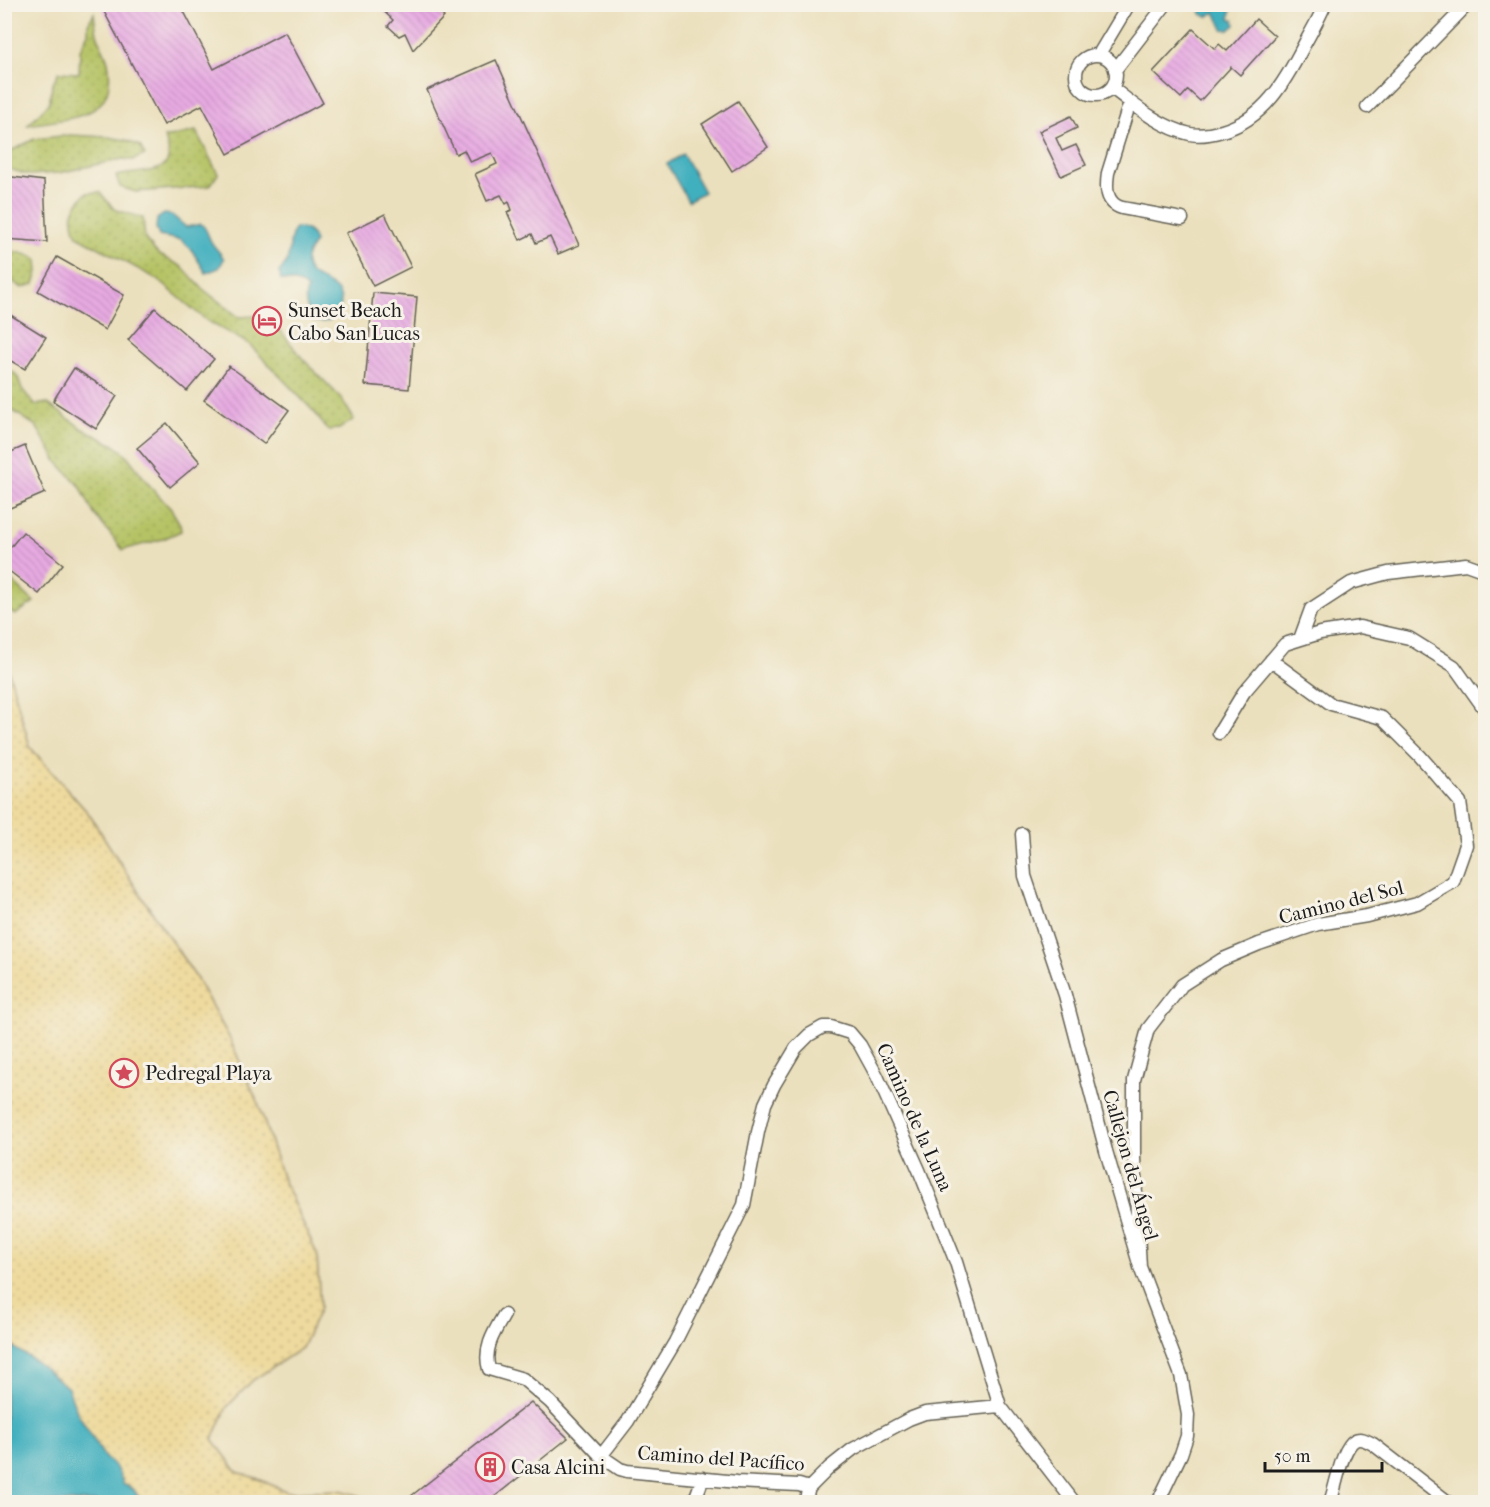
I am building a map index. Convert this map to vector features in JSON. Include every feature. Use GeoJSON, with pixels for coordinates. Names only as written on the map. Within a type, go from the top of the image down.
{"type":"FeatureCollection","features":[{"type":"Feature","properties":{"kind":"street"},"geometry":{"type":"LineString","coordinates":[[1099,54],[1129,4]]}},
{"type":"Feature","properties":{"kind":"street"},"geometry":{"type":"LineString","coordinates":[[1115,70],[1166,4]]}},
{"type":"Feature","properties":{"kind":"street"},"geometry":{"type":"LineString","coordinates":[[1112,88],[1154,118],[1190,134],[1215,133],[1245,122],[1270,102],[1287,78],[1325,4]]}},
{"type":"Feature","properties":{"kind":"street"},"geometry":{"type":"LineString","coordinates":[[1367,107],[1468,4]]}},
{"type":"Feature","properties":{"kind":"street"},"geometry":{"type":"LineString","coordinates":[[1099,54],[1110,60],[1115,70],[1116,76],[1112,88],[1101,95],[1082,90],[1076,78],[1078,65],[1087,56],[1099,54]]}},
{"type":"Feature","properties":{"kind":"street"},"geometry":{"type":"LineString","coordinates":[[1130,102],[1108,172],[1106,184],[1109,198],[1115,206],[1182,219]]}},
{"type":"Feature","properties":{"kind":"street"},"geometry":{"type":"LineString","coordinates":[[1300,639],[1311,609],[1351,584],[1389,573],[1466,564],[1480,568],[1485,564]]}},
{"type":"Feature","properties":{"kind":"street"},"geometry":{"type":"LineString","coordinates":[[1219,733],[1244,692],[1285,644],[1320,633],[1360,627],[1409,638],[1454,666],[1485,711]]}},
{"type":"Feature","properties":{"kind":"street","name":"Camino del Sol"},"geometry":{"type":"LineString","coordinates":[[1140,1268],[1134,1158],[1134,1080],[1148,1029],[1182,985],[1221,960],[1318,924],[1367,916],[1417,903],[1453,882],[1466,845],[1460,802],[1420,756],[1382,718],[1331,704],[1271,660]]}},
{"type":"Feature","properties":{"kind":"street","name":"Callejon del Ángel"},"geometry":{"type":"LineString","coordinates":[[1022,834],[1025,876],[1065,995],[1140,1268],[1181,1375],[1188,1415],[1187,1436],[1158,1503]]}},
{"type":"Feature","properties":{"kind":"street","name":"Camino de la Luna"},"geometry":{"type":"LineString","coordinates":[[601,1455],[615,1440],[675,1342],[744,1205],[765,1104],[774,1085],[796,1048],[809,1035],[823,1027],[840,1028],[850,1033],[860,1045],[881,1085],[919,1170],[956,1262],[1000,1406]]}},
{"type":"Feature","properties":{"kind":"street","name":"Camino del Pacífico"},"geometry":{"type":"LineString","coordinates":[[504,1315],[489,1343],[486,1356],[489,1369],[523,1379],[535,1388],[601,1455],[620,1469],[799,1485],[809,1488],[853,1449],[909,1419],[925,1413],[1000,1406]]}},
{"type":"Feature","properties":{"kind":"street"},"geometry":{"type":"LineString","coordinates":[[1000,1406],[1074,1503]]}},
{"type":"Feature","properties":{"kind":"street"},"geometry":{"type":"LineString","coordinates":[[1330,1503],[1346,1451],[1355,1440],[1362,1439],[1373,1444],[1448,1503]]}},
{"type":"Feature","properties":{"kind":"street"},"geometry":{"type":"LineString","coordinates":[[694,1503],[703,1478]]}},
{"type":"Feature","properties":{"kind":"street"},"geometry":{"type":"LineString","coordinates":[[805,1503],[809,1488]]}},
{"type":"Feature","properties":{"kind":"green space"},"geometry":{"type":"Polygon","coordinates":[[[94,13],[98,37],[108,62],[109,81],[106,95],[99,106],[88,113],[28,125],[49,103],[53,82],[59,72],[79,73],[80,50],[94,13]]]}},
{"type":"Feature","properties":{"kind":"green space"},"geometry":{"type":"Polygon","coordinates":[[[196,131],[218,174],[210,186],[136,192],[120,187],[116,176],[156,170],[163,166],[168,160],[164,137],[196,131]]]}},
{"type":"Feature","properties":{"kind":"green space"},"geometry":{"type":"Polygon","coordinates":[[[70,135],[126,140],[140,146],[145,155],[133,160],[122,159],[59,173],[29,175],[5,168],[5,154],[34,139],[70,135]]]}},
{"type":"Feature","properties":{"kind":"green space"},"geometry":{"type":"Polygon","coordinates":[[[100,192],[114,209],[143,218],[145,239],[158,254],[181,266],[204,290],[239,317],[266,313],[303,359],[341,398],[354,419],[339,429],[327,430],[315,413],[249,344],[207,321],[157,279],[77,236],[72,218],[74,209],[86,193],[100,192]]]}},
{"type":"Feature","properties":{"kind":"green space"},"geometry":{"type":"Polygon","coordinates":[[[4,249],[37,259],[38,272],[34,284],[22,288],[5,276],[4,249]]]}},
{"type":"Feature","properties":{"kind":"green space"},"geometry":{"type":"Polygon","coordinates":[[[5,367],[17,375],[22,389],[35,405],[47,403],[83,429],[125,453],[171,509],[180,524],[181,531],[163,539],[123,550],[94,514],[80,486],[58,463],[36,426],[10,409],[5,401],[5,367]]]}},
{"type":"Feature","properties":{"kind":"green space"},"geometry":{"type":"Polygon","coordinates":[[[4,574],[34,602],[15,615],[5,607],[4,574]]]}},
{"type":"Feature","properties":{"kind":"sand","name":"Pedregal Playa"},"geometry":{"type":"Polygon","coordinates":[[[4,654],[30,747],[89,814],[195,976],[229,1037],[260,1108],[283,1180],[317,1254],[320,1308],[302,1348],[253,1380],[227,1407],[213,1439],[237,1472],[288,1492],[340,1490],[381,1502],[142,1502],[134,1490],[124,1484],[115,1466],[105,1458],[77,1412],[68,1388],[35,1361],[5,1342],[4,654]]]}},
{"type":"Feature","properties":{"kind":"water"},"geometry":{"type":"Polygon","coordinates":[[[1206,5],[1232,5],[1230,18],[1234,20],[1235,25],[1229,30],[1223,29],[1215,12],[1207,17],[1201,14],[1200,9],[1206,5]]]}},
{"type":"Feature","properties":{"kind":"water"},"geometry":{"type":"Polygon","coordinates":[[[683,154],[704,192],[688,201],[667,164],[683,154]]]}},
{"type":"Feature","properties":{"kind":"water"},"geometry":{"type":"Polygon","coordinates":[[[164,214],[172,215],[186,227],[201,224],[204,226],[212,243],[224,259],[219,268],[206,273],[191,249],[181,240],[159,236],[156,228],[157,219],[164,214]]]}},
{"type":"Feature","properties":{"kind":"water"},"geometry":{"type":"Polygon","coordinates":[[[295,228],[308,231],[314,238],[315,242],[306,260],[310,272],[334,288],[341,299],[338,312],[328,321],[314,321],[306,306],[307,289],[305,286],[281,280],[279,272],[287,260],[295,228]]]}},
{"type":"Feature","properties":{"kind":"water"},"geometry":{"type":"Polygon","coordinates":[[[5,1342],[35,1361],[68,1388],[77,1412],[105,1458],[115,1466],[124,1484],[134,1490],[142,1502],[5,1502],[5,1342]]]}},
{"type":"Feature","properties":{"kind":"building"},"geometry":{"type":"Polygon","coordinates":[[[100,4],[180,4],[214,69],[285,32],[323,103],[228,154],[202,105],[164,125],[100,4]]]}},
{"type":"Feature","properties":{"kind":"building"},"geometry":{"type":"Polygon","coordinates":[[[376,4],[430,4],[444,17],[413,50],[405,33],[399,36],[388,26],[393,20],[376,4]]]}},
{"type":"Feature","properties":{"kind":"building"},"geometry":{"type":"Polygon","coordinates":[[[1256,19],[1275,36],[1240,75],[1231,67],[1200,101],[1188,90],[1181,98],[1153,72],[1193,29],[1215,49],[1219,44],[1227,51],[1256,19]]]}},
{"type":"Feature","properties":{"kind":"building"},"geometry":{"type":"Polygon","coordinates":[[[496,60],[579,245],[558,254],[550,237],[536,243],[532,234],[520,240],[507,212],[512,210],[509,202],[506,204],[501,195],[487,201],[475,174],[497,164],[492,153],[470,162],[464,150],[456,154],[427,90],[496,60]]]}},
{"type":"Feature","properties":{"kind":"building"},"geometry":{"type":"Polygon","coordinates":[[[738,101],[768,147],[732,171],[702,124],[738,101]]]}},
{"type":"Feature","properties":{"kind":"building"},"geometry":{"type":"Polygon","coordinates":[[[1071,116],[1077,128],[1056,138],[1062,151],[1076,145],[1086,165],[1061,176],[1039,131],[1071,116]]]}},
{"type":"Feature","properties":{"kind":"building"},"geometry":{"type":"Polygon","coordinates":[[[4,176],[44,181],[47,242],[4,239],[4,176]]]}},
{"type":"Feature","properties":{"kind":"building"},"geometry":{"type":"Polygon","coordinates":[[[385,214],[411,267],[373,286],[346,233],[385,214]]]}},
{"type":"Feature","properties":{"kind":"building"},"geometry":{"type":"Polygon","coordinates":[[[57,257],[124,295],[105,330],[38,291],[57,257]]]}},
{"type":"Feature","properties":{"kind":"building"},"geometry":{"type":"Polygon","coordinates":[[[373,293],[417,297],[409,389],[365,385],[373,293]]]}},
{"type":"Feature","properties":{"kind":"building"},"geometry":{"type":"Polygon","coordinates":[[[155,308],[214,359],[187,391],[128,340],[155,308]]]}},
{"type":"Feature","properties":{"kind":"building"},"geometry":{"type":"Polygon","coordinates":[[[4,311],[46,337],[25,369],[4,357],[4,311]]]}},
{"type":"Feature","properties":{"kind":"building"},"geometry":{"type":"Polygon","coordinates":[[[229,366],[289,410],[264,444],[204,400],[229,366]]]}},
{"type":"Feature","properties":{"kind":"building"},"geometry":{"type":"Polygon","coordinates":[[[74,368],[117,396],[96,429],[53,401],[74,368]]]}},
{"type":"Feature","properties":{"kind":"building"},"geometry":{"type":"Polygon","coordinates":[[[167,423],[200,462],[170,487],[137,448],[167,423]]]}},
{"type":"Feature","properties":{"kind":"building"},"geometry":{"type":"Polygon","coordinates":[[[25,446],[45,493],[10,508],[4,496],[4,455],[25,446]]]}},
{"type":"Feature","properties":{"kind":"building"},"geometry":{"type":"Polygon","coordinates":[[[23,532],[63,564],[39,594],[4,567],[4,555],[23,532]]]}},
{"type":"Feature","properties":{"kind":"building","name":"Casa Alcini"},"geometry":{"type":"Polygon","coordinates":[[[531,1402],[568,1438],[488,1502],[423,1502],[411,1496],[531,1402]]]}},
{"type":"Feature","properties":{"kind":"place","name":"Sunset Beach Cabo San Lucas"},"geometry":{"type":"Point","coordinates":[267,321]}},
{"type":"Feature","properties":{"kind":"place","name":"Pedregal Playa"},"geometry":{"type":"Point","coordinates":[124,1073]}},
{"type":"Feature","properties":{"kind":"place","name":"Casa Alcini"},"geometry":{"type":"Point","coordinates":[490,1467]}}]}
